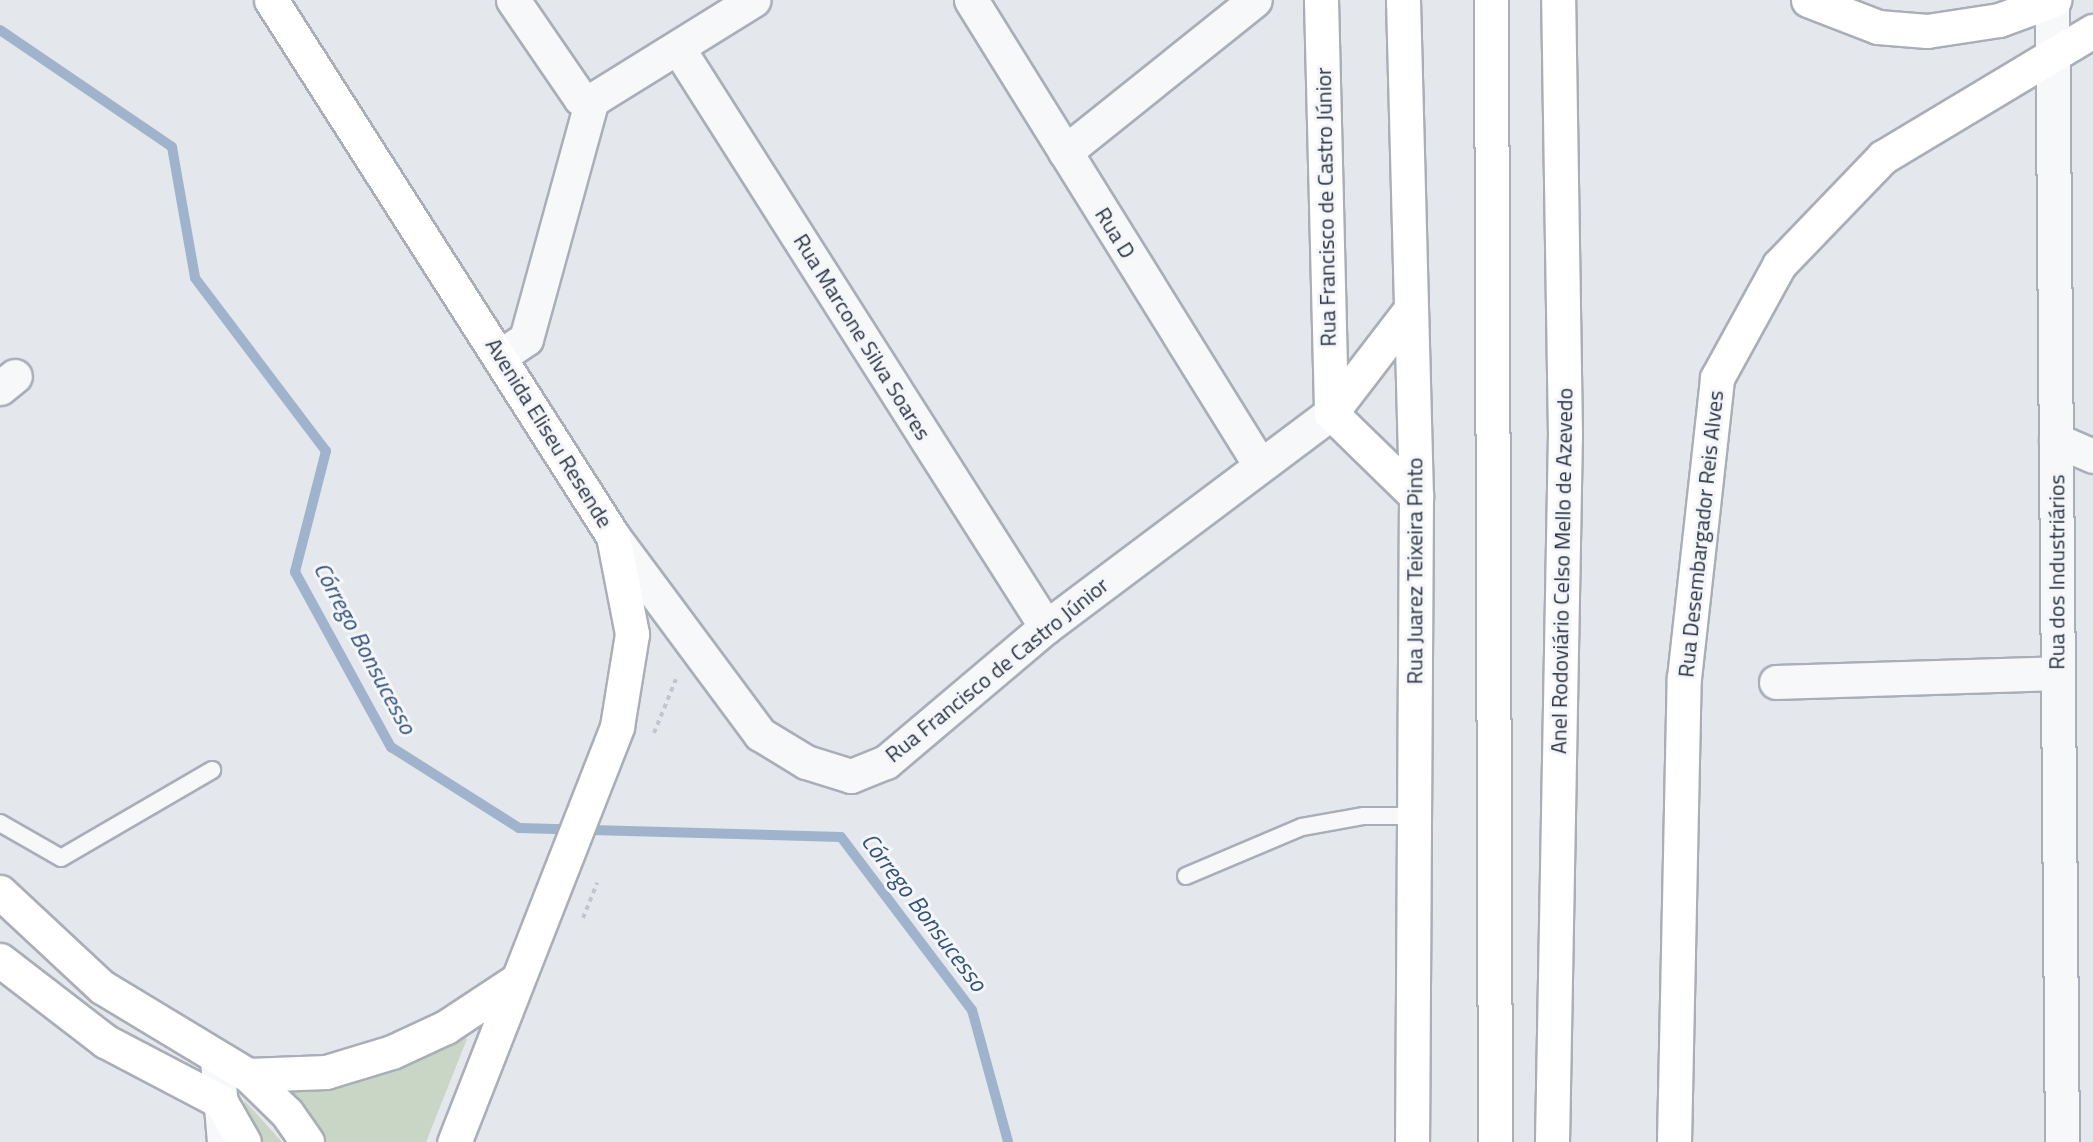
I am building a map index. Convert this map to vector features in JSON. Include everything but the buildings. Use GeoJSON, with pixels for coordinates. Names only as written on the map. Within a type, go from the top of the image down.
{"type":"FeatureCollection","features":[{"type":"Feature","properties":{"kind":"main road","name":"Avenida Eliseu Resende"},"geometry":{"type":"LineString","coordinates":[[271,0],[502,355],[613,536],[632,634],[617,727],[454,1142]]}},
{"type":"Feature","properties":{"kind":"main road","name":"Rua Francisco de Castro Júnior"},"geometry":{"type":"LineString","coordinates":[[1321,0],[1331,413]]}},
{"type":"Feature","properties":{"kind":"main road","name":"Rua Juarez Teixeira Pinto"},"geometry":{"type":"LineString","coordinates":[[1403,0],[1416,496],[1412,1142]]}},
{"type":"Feature","properties":{"kind":"main road"},"geometry":{"type":"LineString","coordinates":[[1491,0],[1495,1142]]}},
{"type":"Feature","properties":{"kind":"main road","name":"Anel Rodoviário Celso Mello de Azevedo"},"geometry":{"type":"LineString","coordinates":[[1552,1142],[1565,435],[1558,0]]}},
{"type":"Feature","properties":{"kind":"main road"},"geometry":{"type":"LineString","coordinates":[[1558,54],[1568,0]]}},
{"type":"Feature","properties":{"kind":"main road"},"geometry":{"type":"LineString","coordinates":[[1808,0],[1878,27],[1927,31],[1999,20],[2053,1]]}},
{"type":"Feature","properties":{"kind":"main road","name":"Rua Desembargador Reis Alves"},"geometry":{"type":"LineString","coordinates":[[1674,1142],[1684,678],[1717,378],[1779,265],[1883,157],[2093,31]]}},
{"type":"Feature","properties":{"kind":"main road"},"geometry":{"type":"LineString","coordinates":[[1410,310],[1331,413],[1416,496]]}},
{"type":"Feature","properties":{"kind":"main road"},"geometry":{"type":"LineString","coordinates":[[0,892],[102,987],[217,1060],[248,1075],[287,1113],[307,1142]]}},
{"type":"Feature","properties":{"kind":"main road"},"geometry":{"type":"LineString","coordinates":[[0,960],[105,1041],[221,1102],[244,1142]]}},
{"type":"Feature","properties":{"kind":"main road"},"geometry":{"type":"LineString","coordinates":[[248,1075],[326,1072],[392,1052],[446,1027],[517,980]]}},
{"type":"Feature","properties":{"kind":"street"},"geometry":{"type":"LineString","coordinates":[[513,0],[580,98],[592,100],[753,0]]}},
{"type":"Feature","properties":{"kind":"street","name":"Rua D"},"geometry":{"type":"LineString","coordinates":[[971,0],[1260,465]]}},
{"type":"Feature","properties":{"kind":"street"},"geometry":{"type":"LineString","coordinates":[[1065,152],[1255,0]]}},
{"type":"Feature","properties":{"kind":"street","name":"Rua dos Industriários"},"geometry":{"type":"LineString","coordinates":[[2053,1],[2062,1142]]}},
{"type":"Feature","properties":{"kind":"street","name":"Rua Marcone Silva Soares"},"geometry":{"type":"LineString","coordinates":[[678,48],[1046,627]]}},
{"type":"Feature","properties":{"kind":"street"},"geometry":{"type":"LineString","coordinates":[[502,355],[526,339],[592,100]]}},
{"type":"Feature","properties":{"kind":"street","name":"Rua Francisco de Castro Júnior"},"geometry":{"type":"LineString","coordinates":[[613,536],[760,734],[806,762],[851,776],[886,762],[1046,627],[1331,413]]}},
{"type":"Feature","properties":{"kind":"street"},"geometry":{"type":"LineString","coordinates":[[2056,440],[2093,456]]}},
{"type":"Feature","properties":{"kind":"street"},"geometry":{"type":"LineString","coordinates":[[1776,682],[2058,673]]}},
{"type":"Feature","properties":{"kind":"street"},"geometry":{"type":"LineString","coordinates":[[217,1060],[224,1142]]}},
{"type":"Feature","properties":{"kind":"lane"},"geometry":{"type":"LineString","coordinates":[[0,823],[61,858],[212,771]]}},
{"type":"Feature","properties":{"kind":"lane"},"geometry":{"type":"LineString","coordinates":[[1186,876],[1302,827],[1364,816],[1414,816]]}},
{"type":"Feature","properties":{"kind":"green space"},"geometry":{"type":"Polygon","coordinates":[[[458,1034],[467,1039],[426,1142],[326,1142],[290,1091],[295,1084],[379,1073],[427,1056],[458,1034]]]}},
{"type":"Feature","properties":{"kind":"green space"},"geometry":{"type":"Polygon","coordinates":[[[244,1100],[281,1141],[281,1142],[249,1142],[244,1100]]]}},
{"type":"Feature","properties":{"kind":"waterway","name":"Córrego Bonsucesso"},"geometry":{"type":"LineString","coordinates":[[0,30],[172,147],[195,278],[326,451],[295,572],[391,747],[519,828],[841,837],[972,1010],[1008,1142]]}}]}
